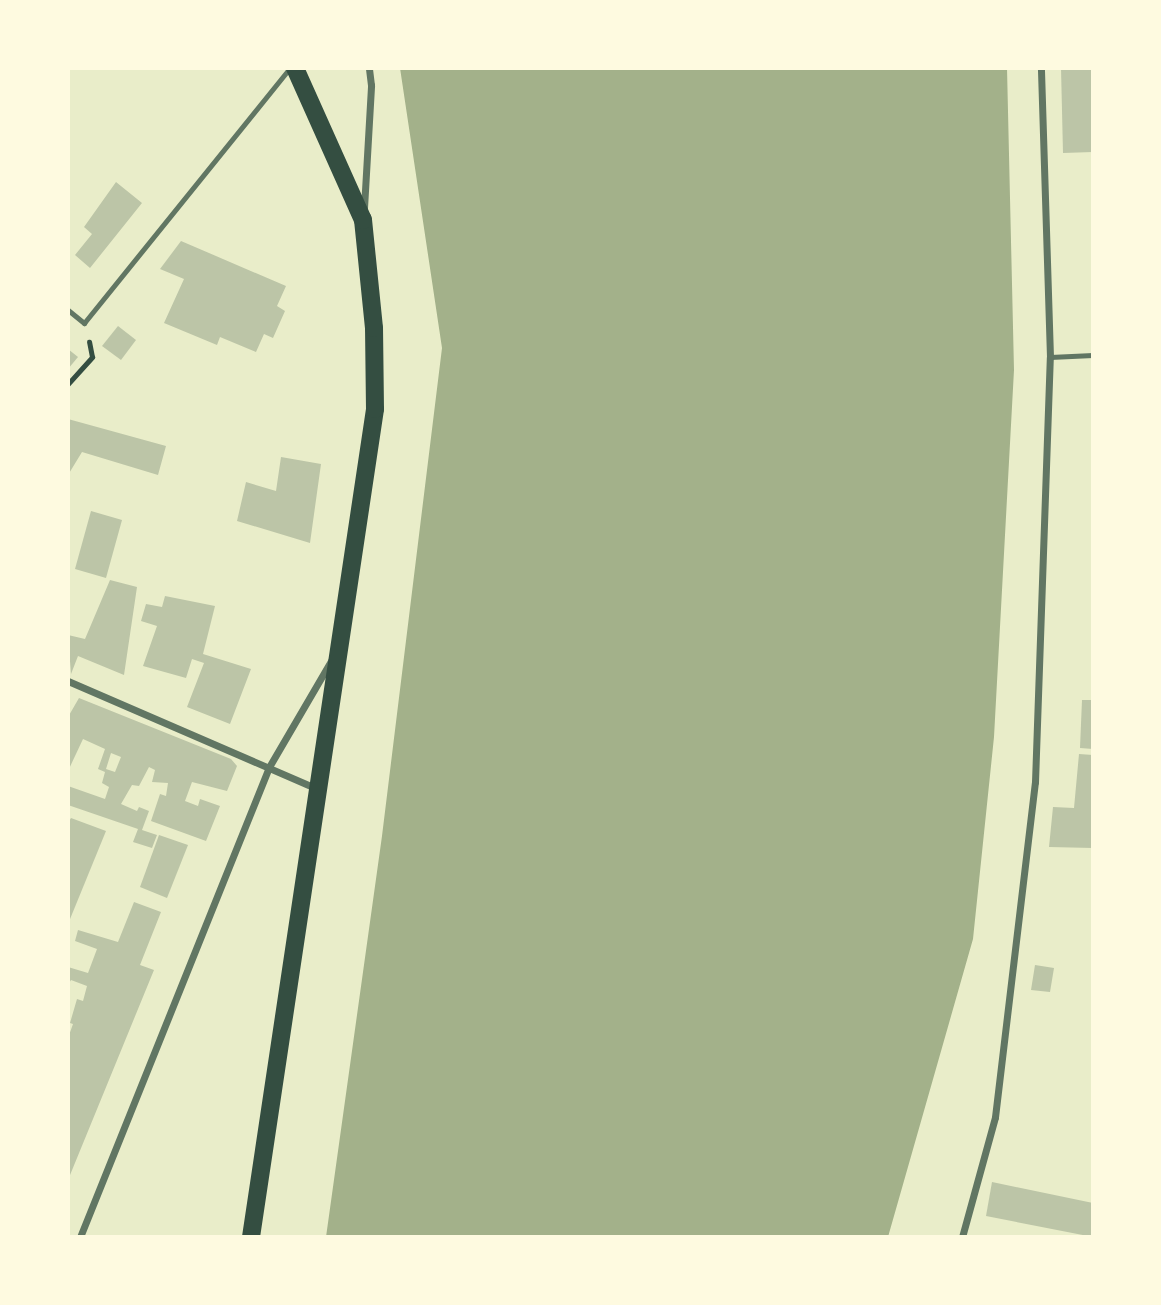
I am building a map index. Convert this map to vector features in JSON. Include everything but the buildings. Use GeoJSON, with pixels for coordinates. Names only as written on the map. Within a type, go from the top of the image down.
{"type":"FeatureCollection","features":[{"type":"Feature","properties":{"kind":"main road"},"geometry":{"type":"LineString","coordinates":[[251,1237],[375,409],[374,328],[363,220],[292,68]]}},
{"type":"Feature","properties":{"kind":"street"},"geometry":{"type":"LineString","coordinates":[[363,220],[371,85],[369,68]]}},
{"type":"Feature","properties":{"kind":"street"},"geometry":{"type":"LineString","coordinates":[[962,1237],[995,1117],[1035,782],[1050,356],[1041,68]]}},
{"type":"Feature","properties":{"kind":"street"},"geometry":{"type":"LineString","coordinates":[[80,1237],[269,767],[340,646]]}},
{"type":"Feature","properties":{"kind":"street"},"geometry":{"type":"LineString","coordinates":[[68,681],[318,789]]}},
{"type":"Feature","properties":{"kind":"lane"},"geometry":{"type":"LineString","coordinates":[[68,310],[84,323],[292,68]]}},
{"type":"Feature","properties":{"kind":"lane"},"geometry":{"type":"LineString","coordinates":[[1050,356],[1093,355]]}},
{"type":"Feature","properties":{"kind":"path"},"geometry":{"type":"LineString","coordinates":[[68,384],[92,356],[84,323]]}},
{"type":"Feature","properties":{"kind":"shaded area"},"geometry":{"type":"Polygon","coordinates":[[[400,68],[1007,68],[1014,370],[994,737],[973,939],[888,1237],[326,1237],[382,836],[442,348],[400,68]]]}}]}
